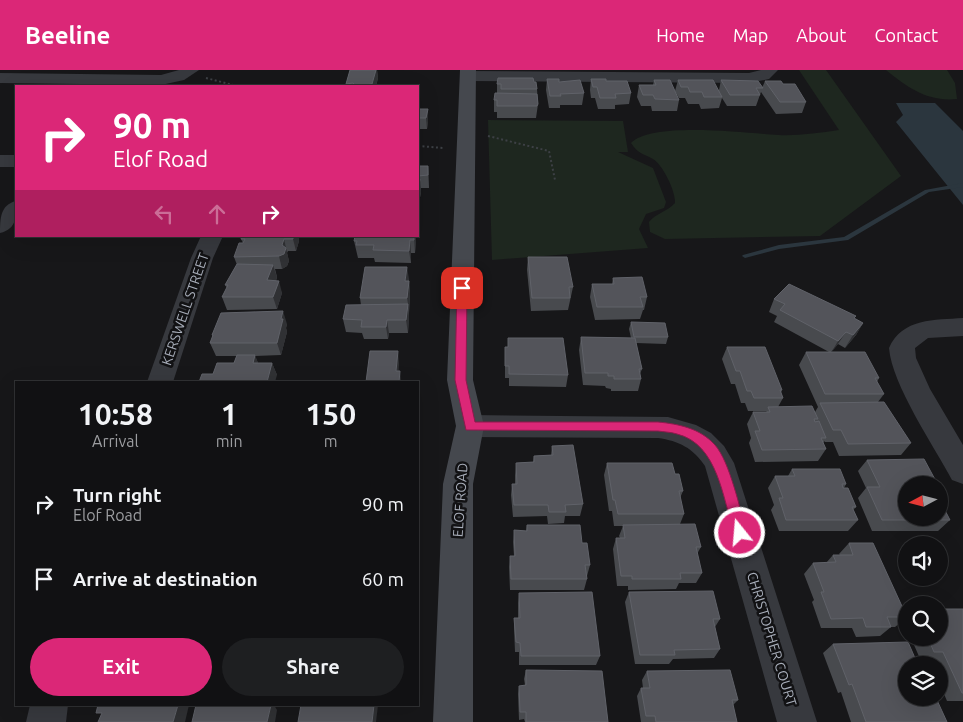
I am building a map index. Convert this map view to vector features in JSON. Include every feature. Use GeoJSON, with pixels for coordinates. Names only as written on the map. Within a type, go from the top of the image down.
{"type":"FeatureCollection","features":[{"type":"Feature","properties":{"kind":"street"},"geometry":{"type":"LineString","coordinates":[[468,73],[628,73],[749,78],[763,76],[770,70]]}},
{"type":"Feature","properties":{"kind":"street"},"geometry":{"type":"LineString","coordinates":[[6,75],[160,80],[188,72]]}},
{"type":"Feature","properties":{"kind":"street","name":"ELOF ROAD"},"geometry":{"type":"LineString","coordinates":[[453,722],[458,484],[470,426],[460,380],[468,73]]}},
{"type":"Feature","properties":{"kind":"street"},"geometry":{"type":"LineString","coordinates":[[0,161],[15,161]]}},
{"type":"Feature","properties":{"kind":"street"},"geometry":{"type":"LineString","coordinates":[[0,227],[15,209]]}},
{"type":"Feature","properties":{"kind":"street","name":"KERSWELL STREET"},"geometry":{"type":"LineString","coordinates":[[160,381],[202,258],[212,237]]}},
{"type":"Feature","properties":{"kind":"street"},"geometry":{"type":"LineString","coordinates":[[963,327],[923,331],[912,335],[906,340],[902,348],[906,370],[963,471]]}},
{"type":"Feature","properties":{"kind":"street","name":"CHRISTOPHER COURT"},"geometry":{"type":"LineString","coordinates":[[470,426],[658,427],[679,429],[695,436],[710,448],[719,463],[797,722]]}},
{"type":"Feature","properties":{"kind":"street"},"geometry":{"type":"LineString","coordinates":[[46,722],[50,706]]}},
{"type":"Feature","properties":{"kind":"path"},"geometry":{"type":"LineString","coordinates":[[188,72],[234,85]]}},
{"type":"Feature","properties":{"kind":"path"},"geometry":{"type":"LineString","coordinates":[[485,135],[549,151],[555,180]]}},
{"type":"Feature","properties":{"kind":"path"},"geometry":{"type":"LineString","coordinates":[[419,146],[444,148]]}},
{"type":"Feature","properties":{"kind":"shaded area"},"geometry":{"type":"Polygon","coordinates":[[[799,70],[826,70],[901,176],[820,236],[665,239],[650,232],[649,222],[672,206],[675,203],[675,198],[665,173],[657,162],[638,151],[631,143],[642,136],[679,130],[786,135],[839,130],[799,70]]]}},
{"type":"Feature","properties":{"kind":"shaded area"},"geometry":{"type":"Polygon","coordinates":[[[886,70],[947,70],[955,83],[957,99],[928,96],[910,88],[886,70]]]}},
{"type":"Feature","properties":{"kind":"shaded area"},"geometry":{"type":"Polygon","coordinates":[[[896,103],[935,103],[963,131],[963,205],[896,122],[903,115],[896,103]]]}},
{"type":"Feature","properties":{"kind":"shaded area"},"geometry":{"type":"Polygon","coordinates":[[[488,120],[623,121],[628,152],[618,152],[653,168],[666,202],[664,208],[646,214],[639,229],[648,248],[492,260],[488,120]]]}},
{"type":"Feature","properties":{"kind":"building"},"geometry":{"type":"Polygon","coordinates":[[[350,70],[376,70],[372,84],[346,84],[350,70]]]}},
{"type":"Feature","properties":{"kind":"building"},"geometry":{"type":"Polygon","coordinates":[[[498,78],[533,78],[537,89],[501,89],[501,84],[497,84],[498,78]]]}},
{"type":"Feature","properties":{"kind":"building"},"geometry":{"type":"Polygon","coordinates":[[[547,79],[559,79],[559,82],[580,80],[584,93],[550,96],[547,79]]]}},
{"type":"Feature","properties":{"kind":"building"},"geometry":{"type":"Polygon","coordinates":[[[591,79],[627,81],[631,93],[615,94],[616,98],[600,98],[597,87],[593,87],[591,79]]]}},
{"type":"Feature","properties":{"kind":"building"},"geometry":{"type":"Polygon","coordinates":[[[654,80],[670,80],[679,100],[655,99],[653,95],[643,95],[639,85],[656,85],[654,80]]]}},
{"type":"Feature","properties":{"kind":"building"},"geometry":{"type":"Polygon","coordinates":[[[678,80],[713,80],[722,97],[704,97],[702,92],[690,92],[688,87],[681,87],[678,80]]]}},
{"type":"Feature","properties":{"kind":"building"},"geometry":{"type":"Polygon","coordinates":[[[721,80],[758,81],[763,88],[756,88],[760,95],[730,95],[721,80]]]}},
{"type":"Feature","properties":{"kind":"building"},"geometry":{"type":"Polygon","coordinates":[[[765,81],[781,81],[783,84],[795,84],[806,102],[780,102],[765,81]]]}},
{"type":"Feature","properties":{"kind":"building"},"geometry":{"type":"Polygon","coordinates":[[[495,93],[537,94],[538,104],[537,106],[497,106],[497,100],[494,100],[495,93]]]}},
{"type":"Feature","properties":{"kind":"building"},"geometry":{"type":"Polygon","coordinates":[[[419,109],[428,109],[426,118],[419,118],[419,109]]]}},
{"type":"Feature","properties":{"kind":"building"},"geometry":{"type":"Polygon","coordinates":[[[419,166],[428,166],[428,175],[419,176],[419,166]]]}},
{"type":"Feature","properties":{"kind":"building"},"geometry":{"type":"Polygon","coordinates":[[[242,237],[293,237],[293,239],[284,239],[282,245],[286,248],[284,254],[279,256],[234,257],[239,243],[243,243],[245,239],[241,239],[242,237]]]}},
{"type":"Feature","properties":{"kind":"building"},"geometry":{"type":"Polygon","coordinates":[[[355,237],[414,237],[414,240],[410,240],[409,251],[373,250],[374,245],[356,245],[357,241],[354,241],[355,237]]]}},
{"type":"Feature","properties":{"kind":"building"},"geometry":{"type":"Polygon","coordinates":[[[528,257],[567,257],[573,287],[569,287],[570,298],[532,298],[528,257]]]}},
{"type":"Feature","properties":{"kind":"building"},"geometry":{"type":"Polygon","coordinates":[[[237,264],[273,265],[267,280],[279,281],[273,297],[222,297],[228,285],[225,285],[237,264]]]}},
{"type":"Feature","properties":{"kind":"building"},"geometry":{"type":"Polygon","coordinates":[[[365,267],[407,267],[405,281],[409,281],[407,298],[360,298],[365,267]]]}},
{"type":"Feature","properties":{"kind":"building"},"geometry":{"type":"Polygon","coordinates":[[[642,277],[647,297],[640,297],[643,307],[597,307],[592,284],[614,284],[613,278],[642,277]]]}},
{"type":"Feature","properties":{"kind":"building"},"geometry":{"type":"Polygon","coordinates":[[[789,284],[856,316],[854,318],[863,323],[853,335],[846,332],[838,341],[780,310],[785,304],[774,299],[789,284]]]}},
{"type":"Feature","properties":{"kind":"building"},"geometry":{"type":"Polygon","coordinates":[[[408,304],[406,320],[387,320],[386,327],[361,327],[362,320],[343,319],[346,305],[408,304]]]}},
{"type":"Feature","properties":{"kind":"building"},"geometry":{"type":"Polygon","coordinates":[[[283,311],[277,343],[210,343],[221,313],[283,311]]]}},
{"type":"Feature","properties":{"kind":"building"},"geometry":{"type":"Polygon","coordinates":[[[631,322],[665,323],[668,337],[634,337],[631,322]]]}},
{"type":"Feature","properties":{"kind":"building"},"geometry":{"type":"Polygon","coordinates":[[[581,337],[635,338],[642,369],[639,369],[641,379],[614,379],[614,376],[608,376],[608,373],[585,373],[581,337]]]}},
{"type":"Feature","properties":{"kind":"building"},"geometry":{"type":"Polygon","coordinates":[[[508,338],[563,338],[568,375],[509,374],[509,366],[505,366],[505,347],[508,347],[508,338]]]}},
{"type":"Feature","properties":{"kind":"building"},"geometry":{"type":"Polygon","coordinates":[[[727,347],[765,347],[782,390],[780,390],[783,398],[754,398],[751,391],[747,391],[740,371],[736,371],[727,347]]]}},
{"type":"Feature","properties":{"kind":"building"},"geometry":{"type":"Polygon","coordinates":[[[370,351],[398,351],[396,371],[400,371],[399,381],[366,381],[370,351]]]}},
{"type":"Feature","properties":{"kind":"building"},"geometry":{"type":"Polygon","coordinates":[[[806,352],[865,352],[879,378],[875,378],[884,394],[825,394],[806,352]]]}},
{"type":"Feature","properties":{"kind":"building"},"geometry":{"type":"Polygon","coordinates":[[[237,355],[255,355],[253,363],[272,363],[267,381],[199,381],[202,374],[213,374],[217,363],[234,363],[237,355]]]}},
{"type":"Feature","properties":{"kind":"building"},"geometry":{"type":"Polygon","coordinates":[[[884,402],[911,443],[848,444],[841,430],[833,430],[820,403],[884,402]]]}},
{"type":"Feature","properties":{"kind":"building"},"geometry":{"type":"Polygon","coordinates":[[[812,406],[818,419],[814,419],[815,422],[819,421],[826,438],[821,438],[826,449],[762,450],[755,431],[760,431],[753,412],[770,412],[768,407],[812,406]]]}},
{"type":"Feature","properties":{"kind":"building"},"geometry":{"type":"Polygon","coordinates":[[[573,445],[583,504],[565,505],[566,512],[549,512],[548,505],[514,505],[512,484],[517,484],[516,463],[534,462],[534,456],[553,455],[552,446],[573,445]]]}},
{"type":"Feature","properties":{"kind":"building"},"geometry":{"type":"Polygon","coordinates":[[[924,459],[933,476],[898,476],[898,520],[882,520],[867,487],[880,487],[867,460],[924,459]]]}},
{"type":"Feature","properties":{"kind":"building"},"geometry":{"type":"Polygon","coordinates":[[[607,463],[672,463],[675,474],[679,474],[683,491],[679,491],[684,514],[618,514],[615,500],[613,500],[607,463]]]}},
{"type":"Feature","properties":{"kind":"building"},"geometry":{"type":"Polygon","coordinates":[[[792,469],[840,469],[846,484],[842,484],[843,488],[848,488],[856,507],[852,507],[858,520],[786,520],[779,498],[783,498],[775,476],[795,476],[792,469]]]}},
{"type":"Feature","properties":{"kind":"building"},"geometry":{"type":"Polygon","coordinates":[[[695,524],[701,547],[696,547],[702,573],[680,573],[681,579],[632,579],[632,576],[621,576],[616,538],[625,538],[623,525],[695,524]]]}},
{"type":"Feature","properties":{"kind":"building"},"geometry":{"type":"Polygon","coordinates":[[[527,525],[580,525],[582,543],[587,543],[590,565],[585,565],[587,579],[511,579],[510,556],[515,556],[514,530],[527,531],[527,525]]]}},
{"type":"Feature","properties":{"kind":"building"},"geometry":{"type":"Polygon","coordinates":[[[849,543],[873,543],[898,598],[898,617],[887,617],[891,627],[866,627],[863,618],[831,619],[821,592],[824,592],[813,563],[836,562],[833,555],[853,555],[849,543]]]}},
{"type":"Feature","properties":{"kind":"building"},"geometry":{"type":"Polygon","coordinates":[[[713,591],[720,619],[713,619],[720,649],[674,650],[675,655],[640,655],[629,592],[713,591]]]}},
{"type":"Feature","properties":{"kind":"building"},"geometry":{"type":"Polygon","coordinates":[[[592,592],[600,656],[521,656],[520,643],[516,642],[514,618],[520,618],[519,593],[592,592]]]}},
{"type":"Feature","properties":{"kind":"building"},"geometry":{"type":"Polygon","coordinates":[[[948,609],[963,609],[963,693],[948,663],[948,656],[945,656],[943,652],[934,652],[931,646],[948,646],[948,609]]]}},
{"type":"Feature","properties":{"kind":"building"},"geometry":{"type":"Polygon","coordinates":[[[898,642],[898,646],[910,646],[914,656],[898,656],[898,706],[940,706],[947,722],[866,722],[852,684],[849,685],[833,644],[898,642]]]}},
{"type":"Feature","properties":{"kind":"building"},"geometry":{"type":"Polygon","coordinates":[[[526,670],[602,671],[608,722],[526,722],[526,712],[520,712],[519,686],[526,685],[526,670]]]}},
{"type":"Feature","properties":{"kind":"building"},"geometry":{"type":"Polygon","coordinates":[[[730,670],[738,700],[732,700],[737,722],[656,722],[655,716],[646,716],[641,688],[650,688],[647,671],[730,670]]]}},
{"type":"Feature","properties":{"kind":"building"},"geometry":{"type":"Polygon","coordinates":[[[98,706],[178,706],[173,722],[98,722],[102,713],[96,713],[98,706]]]}},
{"type":"Feature","properties":{"kind":"building"},"geometry":{"type":"Polygon","coordinates":[[[196,706],[271,706],[267,722],[192,722],[196,706]]]}},
{"type":"Feature","properties":{"kind":"building"},"geometry":{"type":"Polygon","coordinates":[[[301,706],[374,706],[372,722],[298,722],[301,706]]]}},
{"type":"Feature","properties":{"kind":"waterway"},"geometry":{"type":"LineString","coordinates":[[745,256],[779,247],[846,239],[927,191],[963,185]]}},
{"type":"Feature","properties":{"kind":"route"},"geometry":{"type":"LineString","coordinates":[[462,288],[460,380],[470,426],[658,427],[679,429],[695,436],[710,448],[719,463],[740,533]]}}]}
